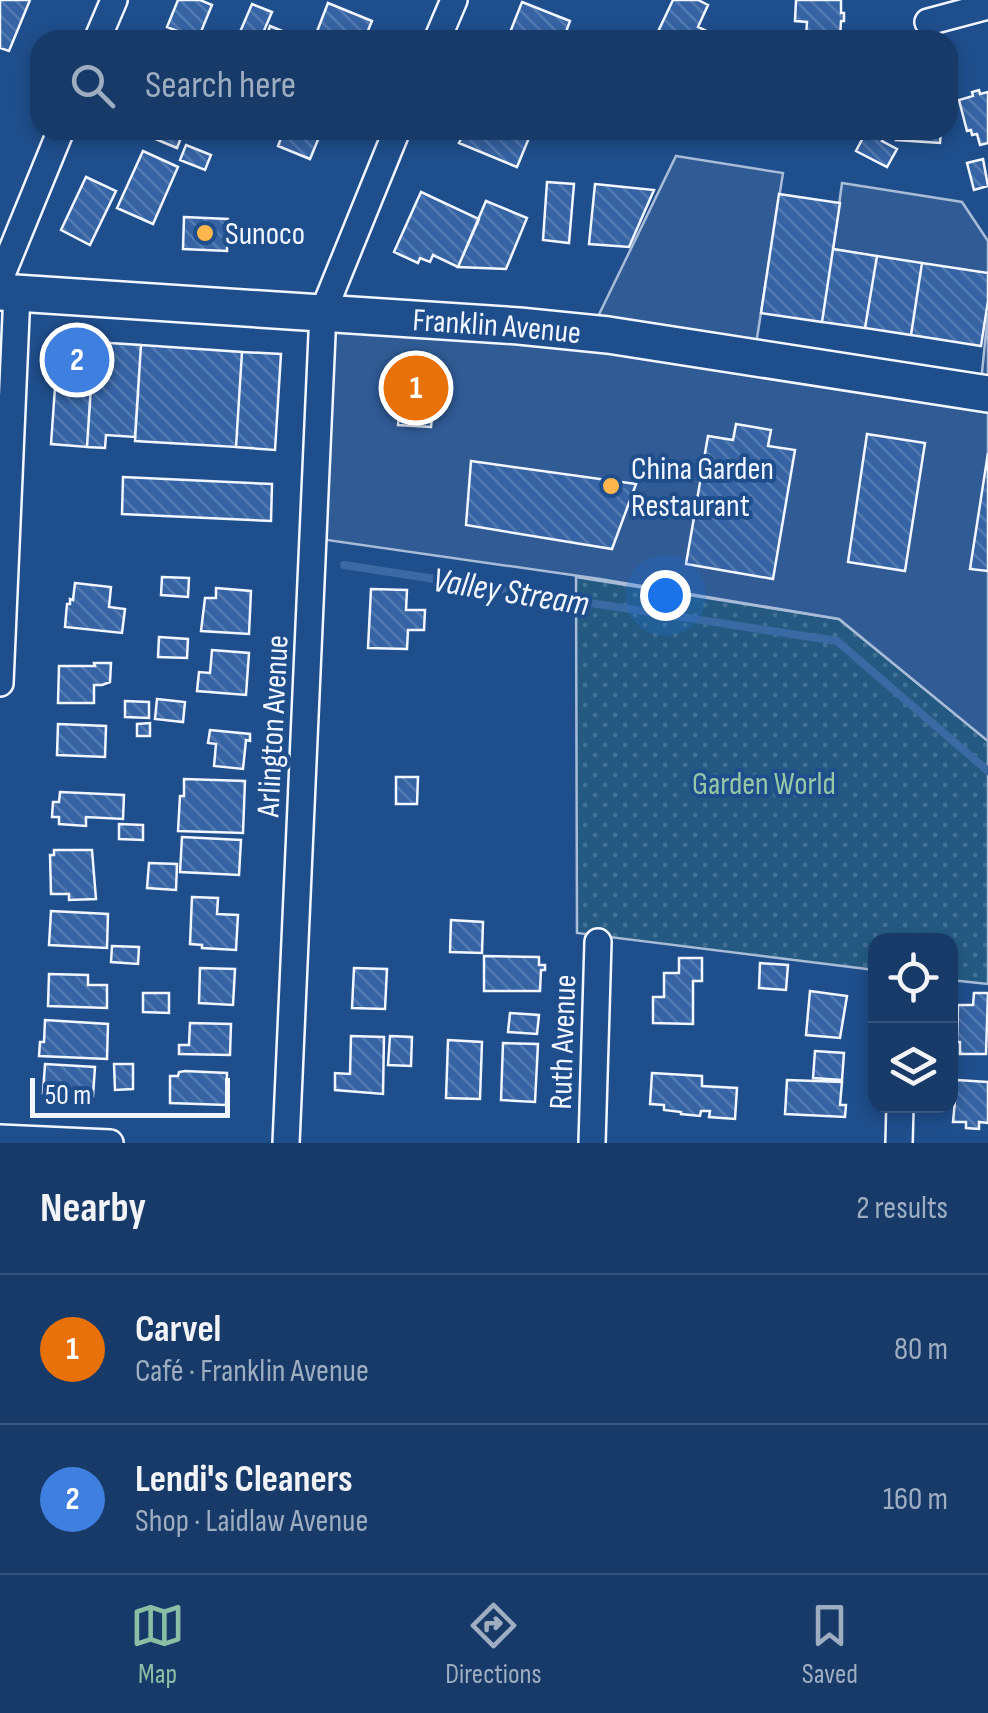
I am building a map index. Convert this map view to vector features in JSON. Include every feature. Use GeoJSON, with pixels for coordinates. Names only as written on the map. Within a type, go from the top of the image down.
{"type":"FeatureCollection","features":[{"type":"Feature","properties":{"kind":"main road","name":"Franklin Avenue"},"geometry":{"type":"LineString","coordinates":[[6,288],[608,335],[988,394]]}},
{"type":"Feature","properties":{"kind":"street"},"geometry":{"type":"LineString","coordinates":[[102,30],[114,0]]}},
{"type":"Feature","properties":{"kind":"street"},"geometry":{"type":"LineString","coordinates":[[440,30],[454,0]]}},
{"type":"Feature","properties":{"kind":"street"},"geometry":{"type":"LineString","coordinates":[[928,22],[988,6]]}},
{"type":"Feature","properties":{"kind":"street"},"geometry":{"type":"LineString","coordinates":[[0,682],[6,288],[58,140]]}},
{"type":"Feature","properties":{"kind":"street","name":"Arlington Avenue"},"geometry":{"type":"LineString","coordinates":[[286,1143],[323,312],[393,140]]}},
{"type":"Feature","properties":{"kind":"street","name":"Ruth Avenue"},"geometry":{"type":"LineString","coordinates":[[592,1143],[598,942]]}},
{"type":"Feature","properties":{"kind":"street"},"geometry":{"type":"LineString","coordinates":[[899,1143],[900,1113]]}},
{"type":"Feature","properties":{"kind":"street"},"geometry":{"type":"LineString","coordinates":[[0,1138],[110,1143]]}},
{"type":"Feature","properties":{"kind":"green space","name":"Garden World"},"geometry":{"type":"Polygon","coordinates":[[[576,577],[839,619],[988,741],[988,984],[958,981],[958,933],[868,933],[868,969],[577,933],[576,577]]]}},
{"type":"Feature","properties":{"kind":"shaded area"},"geometry":{"type":"Polygon","coordinates":[[[676,156],[783,173],[754,357],[980,392],[988,313],[988,741],[839,619],[600,579],[313,538],[323,312],[590,333],[676,156]]]}},
{"type":"Feature","properties":{"kind":"shaded area"},"geometry":{"type":"Polygon","coordinates":[[[842,183],[962,202],[988,241],[988,276],[833,249],[842,183]]]}},
{"type":"Feature","properties":{"kind":"building"},"geometry":{"type":"Polygon","coordinates":[[[0,0],[30,0],[9,51],[0,48],[0,0]]]}},
{"type":"Feature","properties":{"kind":"building"},"geometry":{"type":"Polygon","coordinates":[[[178,0],[200,0],[212,5],[202,30],[167,27],[178,0]]]}},
{"type":"Feature","properties":{"kind":"building"},"geometry":{"type":"Polygon","coordinates":[[[673,0],[698,0],[708,5],[698,27],[704,30],[659,30],[673,0]]]}},
{"type":"Feature","properties":{"kind":"building"},"geometry":{"type":"Polygon","coordinates":[[[796,0],[841,0],[844,21],[840,30],[806,30],[807,22],[795,21],[796,0]]]}},
{"type":"Feature","properties":{"kind":"building"},"geometry":{"type":"Polygon","coordinates":[[[522,2],[570,21],[567,30],[511,30],[522,2]]]}},
{"type":"Feature","properties":{"kind":"building"},"geometry":{"type":"Polygon","coordinates":[[[328,3],[372,21],[368,30],[318,30],[328,3]]]}},
{"type":"Feature","properties":{"kind":"building"},"geometry":{"type":"Polygon","coordinates":[[[252,4],[272,12],[264,30],[241,30],[252,4]]]}},
{"type":"Feature","properties":{"kind":"building"},"geometry":{"type":"Polygon","coordinates":[[[979,90],[980,94],[988,92],[988,143],[980,145],[977,134],[967,131],[959,100],[979,90]]]}},
{"type":"Feature","properties":{"kind":"building"},"geometry":{"type":"Polygon","coordinates":[[[158,140],[180,140],[177,148],[158,140]]]}},
{"type":"Feature","properties":{"kind":"building"},"geometry":{"type":"Polygon","coordinates":[[[280,140],[318,140],[310,159],[278,146],[280,140]]]}},
{"type":"Feature","properties":{"kind":"building"},"geometry":{"type":"Polygon","coordinates":[[[460,140],[528,140],[517,167],[459,143],[460,140]]]}},
{"type":"Feature","properties":{"kind":"building"},"geometry":{"type":"Polygon","coordinates":[[[862,140],[883,140],[897,149],[887,167],[856,151],[862,140]]]}},
{"type":"Feature","properties":{"kind":"building"},"geometry":{"type":"Polygon","coordinates":[[[896,140],[940,140],[940,143],[896,140]]]}},
{"type":"Feature","properties":{"kind":"building"},"geometry":{"type":"Polygon","coordinates":[[[186,145],[211,155],[205,170],[180,160],[186,145]]]}},
{"type":"Feature","properties":{"kind":"building"},"geometry":{"type":"Polygon","coordinates":[[[143,151],[178,167],[153,224],[117,208],[143,151]]]}},
{"type":"Feature","properties":{"kind":"building"},"geometry":{"type":"Polygon","coordinates":[[[983,159],[988,186],[974,190],[967,163],[983,159]]]}},
{"type":"Feature","properties":{"kind":"building"},"geometry":{"type":"Polygon","coordinates":[[[86,177],[116,191],[90,245],[61,230],[86,177]]]}},
{"type":"Feature","properties":{"kind":"building"},"geometry":{"type":"Polygon","coordinates":[[[547,182],[574,184],[569,243],[543,240],[547,182]]]}},
{"type":"Feature","properties":{"kind":"building"},"geometry":{"type":"Polygon","coordinates":[[[595,184],[654,190],[629,247],[589,244],[595,184]]]}},
{"type":"Feature","properties":{"kind":"building"},"geometry":{"type":"Polygon","coordinates":[[[421,192],[479,219],[458,267],[433,255],[430,262],[420,258],[418,263],[394,252],[421,192]]]}},
{"type":"Feature","properties":{"kind":"building"},"geometry":{"type":"Polygon","coordinates":[[[779,194],[840,203],[822,322],[761,313],[779,194]]]}},
{"type":"Feature","properties":{"kind":"building"},"geometry":{"type":"Polygon","coordinates":[[[486,201],[527,218],[506,269],[458,267],[486,201]]]}},
{"type":"Feature","properties":{"kind":"building"},"geometry":{"type":"Polygon","coordinates":[[[184,217],[228,219],[227,251],[183,249],[184,217]]]}},
{"type":"Feature","properties":{"kind":"building"},"geometry":{"type":"Polygon","coordinates":[[[833,249],[877,256],[865,328],[822,322],[833,249]]]}},
{"type":"Feature","properties":{"kind":"building"},"geometry":{"type":"Polygon","coordinates":[[[877,256],[922,263],[911,335],[865,328],[877,256]]]}},
{"type":"Feature","properties":{"kind":"building"},"geometry":{"type":"Polygon","coordinates":[[[922,263],[988,273],[981,346],[911,335],[922,263]]]}},
{"type":"Feature","properties":{"kind":"building"},"geometry":{"type":"Polygon","coordinates":[[[94,342],[141,345],[135,437],[106,435],[105,448],[87,447],[94,342]]]}},
{"type":"Feature","properties":{"kind":"building"},"geometry":{"type":"Polygon","coordinates":[[[141,345],[242,352],[236,447],[135,441],[141,345]]]}},
{"type":"Feature","properties":{"kind":"building"},"geometry":{"type":"Polygon","coordinates":[[[64,352],[93,354],[87,447],[51,444],[57,359],[64,352]]]}},
{"type":"Feature","properties":{"kind":"building"},"geometry":{"type":"Polygon","coordinates":[[[242,352],[281,354],[275,450],[236,447],[242,352]]]}},
{"type":"Feature","properties":{"kind":"building"},"geometry":{"type":"Polygon","coordinates":[[[402,380],[436,381],[431,427],[398,425],[402,380]]]}},
{"type":"Feature","properties":{"kind":"building"},"geometry":{"type":"Polygon","coordinates":[[[736,424],[771,430],[768,446],[795,450],[773,579],[686,564],[708,436],[733,440],[736,424]]]}},
{"type":"Feature","properties":{"kind":"building"},"geometry":{"type":"Polygon","coordinates":[[[867,434],[925,443],[905,571],[848,562],[867,434]]]}},
{"type":"Feature","properties":{"kind":"building"},"geometry":{"type":"Polygon","coordinates":[[[988,453],[988,571],[970,569],[988,453]]]}},
{"type":"Feature","properties":{"kind":"building"},"geometry":{"type":"Polygon","coordinates":[[[471,461],[636,484],[612,549],[466,525],[471,461]]]}},
{"type":"Feature","properties":{"kind":"building"},"geometry":{"type":"Polygon","coordinates":[[[123,477],[272,484],[271,521],[122,514],[123,477]]]}},
{"type":"Feature","properties":{"kind":"building"},"geometry":{"type":"Polygon","coordinates":[[[162,577],[189,578],[188,597],[161,595],[162,577]]]}},
{"type":"Feature","properties":{"kind":"building"},"geometry":{"type":"Polygon","coordinates":[[[75,583],[111,587],[109,607],[125,609],[122,633],[65,627],[67,604],[73,600],[75,583]]]}},
{"type":"Feature","properties":{"kind":"building"},"geometry":{"type":"Polygon","coordinates":[[[216,588],[251,591],[249,634],[201,631],[205,598],[216,598],[216,588]]]}},
{"type":"Feature","properties":{"kind":"building"},"geometry":{"type":"Polygon","coordinates":[[[371,589],[407,590],[406,610],[425,610],[424,630],[408,630],[407,649],[368,648],[371,589]]]}},
{"type":"Feature","properties":{"kind":"building"},"geometry":{"type":"Polygon","coordinates":[[[159,637],[188,639],[187,658],[158,657],[159,637]]]}},
{"type":"Feature","properties":{"kind":"building"},"geometry":{"type":"Polygon","coordinates":[[[212,650],[249,653],[246,695],[197,691],[199,672],[210,673],[212,650]]]}},
{"type":"Feature","properties":{"kind":"building"},"geometry":{"type":"Polygon","coordinates":[[[94,663],[111,663],[110,682],[94,685],[94,703],[58,703],[59,666],[95,666],[94,663]]]}},
{"type":"Feature","properties":{"kind":"building"},"geometry":{"type":"Polygon","coordinates":[[[157,699],[185,702],[183,722],[155,719],[157,699]]]}},
{"type":"Feature","properties":{"kind":"building"},"geometry":{"type":"Polygon","coordinates":[[[125,701],[149,702],[149,718],[125,717],[125,701]]]}},
{"type":"Feature","properties":{"kind":"building"},"geometry":{"type":"Polygon","coordinates":[[[150,723],[150,736],[137,736],[137,724],[150,723]]]}},
{"type":"Feature","properties":{"kind":"building"},"geometry":{"type":"Polygon","coordinates":[[[58,724],[106,726],[105,757],[57,755],[58,724]]]}},
{"type":"Feature","properties":{"kind":"building"},"geometry":{"type":"Polygon","coordinates":[[[210,730],[250,734],[243,769],[214,766],[216,744],[208,743],[210,730]]]}},
{"type":"Feature","properties":{"kind":"building"},"geometry":{"type":"Polygon","coordinates":[[[396,777],[418,777],[417,804],[396,804],[396,777]]]}},
{"type":"Feature","properties":{"kind":"building"},"geometry":{"type":"Polygon","coordinates":[[[184,779],[245,781],[243,833],[178,831],[184,779]]]}},
{"type":"Feature","properties":{"kind":"building"},"geometry":{"type":"Polygon","coordinates":[[[60,792],[124,795],[123,819],[86,817],[86,826],[59,824],[59,817],[52,817],[53,802],[59,802],[60,792]]]}},
{"type":"Feature","properties":{"kind":"building"},"geometry":{"type":"Polygon","coordinates":[[[119,824],[143,825],[143,840],[119,839],[119,824]]]}},
{"type":"Feature","properties":{"kind":"building"},"geometry":{"type":"Polygon","coordinates":[[[182,837],[241,840],[239,875],[180,872],[182,837]]]}},
{"type":"Feature","properties":{"kind":"building"},"geometry":{"type":"Polygon","coordinates":[[[54,850],[92,850],[96,899],[69,900],[69,894],[51,894],[50,855],[54,855],[54,850]]]}},
{"type":"Feature","properties":{"kind":"building"},"geometry":{"type":"Polygon","coordinates":[[[149,863],[177,864],[176,890],[147,888],[149,863]]]}},
{"type":"Feature","properties":{"kind":"building"},"geometry":{"type":"Polygon","coordinates":[[[192,897],[218,898],[217,914],[238,915],[236,950],[190,944],[192,897]]]}},
{"type":"Feature","properties":{"kind":"building"},"geometry":{"type":"Polygon","coordinates":[[[51,911],[108,914],[107,948],[49,945],[51,911]]]}},
{"type":"Feature","properties":{"kind":"building"},"geometry":{"type":"Polygon","coordinates":[[[451,920],[483,922],[482,953],[450,952],[451,920]]]}},
{"type":"Feature","properties":{"kind":"building"},"geometry":{"type":"Polygon","coordinates":[[[112,946],[139,947],[138,964],[111,962],[112,946]]]}},
{"type":"Feature","properties":{"kind":"building"},"geometry":{"type":"Polygon","coordinates":[[[484,956],[539,957],[539,965],[545,965],[540,991],[484,991],[484,956]]]}},
{"type":"Feature","properties":{"kind":"building"},"geometry":{"type":"Polygon","coordinates":[[[679,958],[702,958],[702,981],[693,981],[693,1024],[653,1023],[653,997],[664,997],[664,973],[679,973],[679,958]]]}},
{"type":"Feature","properties":{"kind":"building"},"geometry":{"type":"Polygon","coordinates":[[[760,963],[788,965],[786,990],[759,988],[760,963]]]}},
{"type":"Feature","properties":{"kind":"building"},"geometry":{"type":"Polygon","coordinates":[[[200,968],[235,969],[233,1005],[199,1003],[200,968]]]}},
{"type":"Feature","properties":{"kind":"building"},"geometry":{"type":"Polygon","coordinates":[[[354,968],[387,969],[385,1009],[352,1008],[354,968]]]}},
{"type":"Feature","properties":{"kind":"building"},"geometry":{"type":"Polygon","coordinates":[[[49,974],[88,975],[88,985],[107,985],[107,1008],[48,1006],[49,974]]]}},
{"type":"Feature","properties":{"kind":"building"},"geometry":{"type":"Polygon","coordinates":[[[810,991],[847,996],[840,1038],[806,1035],[810,991]]]}},
{"type":"Feature","properties":{"kind":"building"},"geometry":{"type":"Polygon","coordinates":[[[143,993],[169,993],[169,1013],[143,1012],[143,993]]]}},
{"type":"Feature","properties":{"kind":"building"},"geometry":{"type":"Polygon","coordinates":[[[974,993],[988,993],[986,1054],[960,1054],[958,1005],[973,1005],[974,993]]]}},
{"type":"Feature","properties":{"kind":"building"},"geometry":{"type":"Polygon","coordinates":[[[510,1013],[539,1015],[537,1034],[508,1032],[510,1013]]]}},
{"type":"Feature","properties":{"kind":"building"},"geometry":{"type":"Polygon","coordinates":[[[45,1020],[108,1024],[107,1059],[39,1056],[45,1020]]]}},
{"type":"Feature","properties":{"kind":"building"},"geometry":{"type":"Polygon","coordinates":[[[190,1023],[231,1024],[230,1055],[179,1054],[179,1045],[189,1045],[190,1023]]]}},
{"type":"Feature","properties":{"kind":"building"},"geometry":{"type":"Polygon","coordinates":[[[351,1036],[384,1037],[383,1094],[335,1090],[335,1073],[350,1074],[351,1036]]]}},
{"type":"Feature","properties":{"kind":"building"},"geometry":{"type":"Polygon","coordinates":[[[390,1036],[412,1037],[411,1066],[388,1065],[390,1036]]]}},
{"type":"Feature","properties":{"kind":"building"},"geometry":{"type":"Polygon","coordinates":[[[448,1040],[482,1042],[480,1099],[446,1098],[448,1040]]]}},
{"type":"Feature","properties":{"kind":"building"},"geometry":{"type":"Polygon","coordinates":[[[503,1043],[538,1044],[535,1102],[501,1100],[503,1043]]]}},
{"type":"Feature","properties":{"kind":"building"},"geometry":{"type":"Polygon","coordinates":[[[815,1051],[844,1053],[842,1080],[813,1078],[815,1051]]]}},
{"type":"Feature","properties":{"kind":"building"},"geometry":{"type":"Polygon","coordinates":[[[45,1064],[95,1067],[93,1096],[43,1093],[45,1064]]]}},
{"type":"Feature","properties":{"kind":"building"},"geometry":{"type":"Polygon","coordinates":[[[114,1064],[133,1064],[133,1089],[115,1090],[114,1064]]]}},
{"type":"Feature","properties":{"kind":"building"},"geometry":{"type":"Polygon","coordinates":[[[185,1071],[227,1073],[226,1105],[170,1103],[170,1076],[185,1071]]]}},
{"type":"Feature","properties":{"kind":"building"},"geometry":{"type":"Polygon","coordinates":[[[652,1073],[702,1076],[702,1086],[737,1088],[735,1119],[709,1117],[710,1111],[701,1111],[700,1116],[681,1114],[664,1110],[664,1105],[650,1104],[652,1073]]]}},
{"type":"Feature","properties":{"kind":"building"},"geometry":{"type":"Polygon","coordinates":[[[787,1080],[842,1082],[840,1105],[846,1105],[845,1117],[785,1114],[787,1080]]]}},
{"type":"Feature","properties":{"kind":"building"},"geometry":{"type":"Polygon","coordinates":[[[958,1080],[988,1082],[988,1123],[979,1122],[979,1129],[966,1128],[966,1122],[953,1122],[954,1113],[958,1113],[958,1080]]]}},
{"type":"Feature","properties":{"kind":"waterway","name":"Valley Stream"},"geometry":{"type":"LineString","coordinates":[[344,565],[837,641],[988,771]]}},
{"type":"Feature","properties":{"kind":"place","name":"Sunoco"},"geometry":{"type":"Point","coordinates":[205,233]}},
{"type":"Feature","properties":{"kind":"place","name":"Lendi's Cleaners"},"geometry":{"type":"Point","coordinates":[77,360]}},
{"type":"Feature","properties":{"kind":"place","name":"Carvel"},"geometry":{"type":"Point","coordinates":[416,388]}},
{"type":"Feature","properties":{"kind":"place","name":"China Garden Restaurant"},"geometry":{"type":"Point","coordinates":[611,486]}}]}
